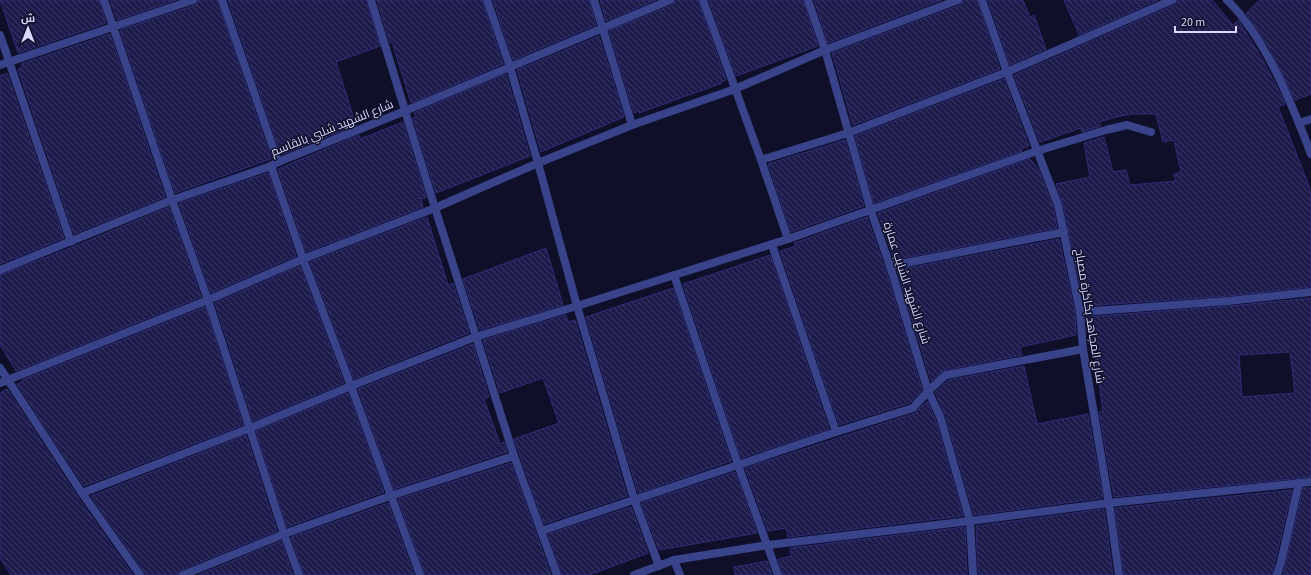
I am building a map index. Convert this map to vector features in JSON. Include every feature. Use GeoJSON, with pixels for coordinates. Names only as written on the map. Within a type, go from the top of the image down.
{"type":"FeatureCollection","features":[{"type":"Feature","properties":{"kind":"street"},"geometry":{"type":"LineString","coordinates":[[104,0],[172,200],[208,300],[284,534],[299,575]]}},
{"type":"Feature","properties":{"kind":"street"},"geometry":{"type":"LineString","coordinates":[[0,64],[193,0]]}},
{"type":"Feature","properties":{"kind":"street"},"geometry":{"type":"LineString","coordinates":[[222,0],[303,259],[352,386],[390,496],[420,575]]}},
{"type":"Feature","properties":{"kind":"street"},"geometry":{"type":"LineString","coordinates":[[371,0],[475,336],[514,456],[557,575]]}},
{"type":"Feature","properties":{"kind":"street"},"geometry":{"type":"LineString","coordinates":[[487,0],[510,67],[577,306],[634,499],[659,566]]}},
{"type":"Feature","properties":{"kind":"street"},"geometry":{"type":"LineString","coordinates":[[594,0],[632,126]]}},
{"type":"Feature","properties":{"kind":"street","name":"شارع الشهيد شلبي بالقاسم"},"geometry":{"type":"LineString","coordinates":[[0,270],[172,200],[274,164],[670,0]]}},
{"type":"Feature","properties":{"kind":"street"},"geometry":{"type":"LineString","coordinates":[[703,0],[761,160],[788,240]]}},
{"type":"Feature","properties":{"kind":"street","name":"شارع الشهيد الشايب عمارة"},"geometry":{"type":"LineString","coordinates":[[808,0],[825,50],[871,211],[890,266],[928,391],[940,416],[970,521],[973,575]]}},
{"type":"Feature","properties":{"kind":"street"},"geometry":{"type":"LineString","coordinates":[[4,381],[208,300],[303,259],[435,208],[538,163],[632,126],[735,89],[825,50],[958,0]]}},
{"type":"Feature","properties":{"kind":"street","name":"شارع المجاهد بكاكرة مصباح"},"geometry":{"type":"LineString","coordinates":[[982,0],[1007,72],[1058,205],[1080,312],[1082,349],[1109,503],[1119,575]]}},
{"type":"Feature","properties":{"kind":"street"},"geometry":{"type":"LineString","coordinates":[[761,160],[848,133],[1007,72],[1172,0]]}},
{"type":"Feature","properties":{"kind":"street"},"geometry":{"type":"LineString","coordinates":[[1227,0],[1258,38],[1299,123],[1311,154]]}},
{"type":"Feature","properties":{"kind":"street"},"geometry":{"type":"LineString","coordinates":[[0,36],[71,242]]}},
{"type":"Feature","properties":{"kind":"street"},"geometry":{"type":"LineString","coordinates":[[1299,123],[1311,119]]}},
{"type":"Feature","properties":{"kind":"street"},"geometry":{"type":"LineString","coordinates":[[82,494],[250,428],[475,336],[577,306],[788,240],[1037,151],[1106,130],[1127,125],[1151,132]]}},
{"type":"Feature","properties":{"kind":"street"},"geometry":{"type":"LineString","coordinates":[[890,266],[1064,232]]}},
{"type":"Feature","properties":{"kind":"street"},"geometry":{"type":"LineString","coordinates":[[772,244],[836,432]]}},
{"type":"Feature","properties":{"kind":"street"},"geometry":{"type":"LineString","coordinates":[[674,275],[738,465],[778,575]]}},
{"type":"Feature","properties":{"kind":"street"},"geometry":{"type":"LineString","coordinates":[[1080,312],[1228,301],[1311,292]]}},
{"type":"Feature","properties":{"kind":"street"},"geometry":{"type":"LineString","coordinates":[[541,531],[836,432],[913,408],[928,391],[946,375],[1082,349]]}},
{"type":"Feature","properties":{"kind":"street"},"geometry":{"type":"LineString","coordinates":[[0,368],[4,381],[140,575]]}},
{"type":"Feature","properties":{"kind":"street"},"geometry":{"type":"LineString","coordinates":[[183,575],[284,534],[390,496],[514,456]]}},
{"type":"Feature","properties":{"kind":"street"},"geometry":{"type":"LineString","coordinates":[[634,575],[674,560],[768,545],[1109,503],[1311,482]]}},
{"type":"Feature","properties":{"kind":"street"},"geometry":{"type":"LineString","coordinates":[[1277,575],[1299,483]]}},
{"type":"Feature","properties":{"kind":"street"},"geometry":{"type":"LineString","coordinates":[[674,560],[680,575]]}},
{"type":"Feature","properties":{"kind":"building"},"geometry":{"type":"Polygon","coordinates":[[[0,0],[99,0],[106,23],[18,53],[0,0]]]}},
{"type":"Feature","properties":{"kind":"building"},"geometry":{"type":"Polygon","coordinates":[[[110,0],[176,0],[117,20],[110,0]]]}},
{"type":"Feature","properties":{"kind":"building"},"geometry":{"type":"Polygon","coordinates":[[[198,0],[217,0],[271,159],[175,193],[120,30],[195,5],[198,0]]]}},
{"type":"Feature","properties":{"kind":"building"},"geometry":{"type":"Polygon","coordinates":[[[228,0],[366,0],[380,46],[336,62],[356,125],[281,155],[228,0]]]}},
{"type":"Feature","properties":{"kind":"building"},"geometry":{"type":"Polygon","coordinates":[[[377,0],[482,0],[503,64],[411,103],[377,0]]]}},
{"type":"Feature","properties":{"kind":"building"},"geometry":{"type":"Polygon","coordinates":[[[493,0],[589,0],[596,25],[513,60],[493,0]]]}},
{"type":"Feature","properties":{"kind":"building"},"geometry":{"type":"Polygon","coordinates":[[[600,0],[656,0],[606,21],[600,0]]]}},
{"type":"Feature","properties":{"kind":"building"},"geometry":{"type":"Polygon","coordinates":[[[675,0],[698,0],[726,80],[721,82],[722,83],[639,113],[639,111],[634,113],[609,31],[672,5],[675,0]]]}},
{"type":"Feature","properties":{"kind":"building"},"geometry":{"type":"Polygon","coordinates":[[[709,0],[803,0],[818,46],[736,76],[709,0]]]}},
{"type":"Feature","properties":{"kind":"building"},"geometry":{"type":"Polygon","coordinates":[[[814,0],[942,0],[828,43],[814,0]]]}},
{"type":"Feature","properties":{"kind":"building"},"geometry":{"type":"Polygon","coordinates":[[[963,0],[977,0],[1000,69],[853,125],[832,53],[960,5],[963,0]]]}},
{"type":"Feature","properties":{"kind":"building"},"geometry":{"type":"Polygon","coordinates":[[[988,0],[1023,0],[1030,17],[1034,15],[1046,49],[1010,65],[988,0]]]}},
{"type":"Feature","properties":{"kind":"building"},"geometry":{"type":"Polygon","coordinates":[[[1064,0],[1158,0],[1079,35],[1064,0]]]}},
{"type":"Feature","properties":{"kind":"building"},"geometry":{"type":"Polygon","coordinates":[[[1177,0],[1212,0],[1233,25],[1238,20],[1260,55],[1281,95],[1285,104],[1278,107],[1309,186],[1311,197],[1311,287],[1228,296],[1084,306],[1063,204],[1056,184],[1090,177],[1084,143],[1104,137],[1113,172],[1126,170],[1130,185],[1176,181],[1174,174],[1181,172],[1174,140],[1163,142],[1156,114],[1132,114],[1099,122],[1101,126],[1082,132],[1081,128],[1040,142],[1014,75],[1174,5],[1177,0]]]}},
{"type":"Feature","properties":{"kind":"building"},"geometry":{"type":"Polygon","coordinates":[[[1260,0],[1311,0],[1311,94],[1295,100],[1270,49],[1246,13],[1260,0]]]}},
{"type":"Feature","properties":{"kind":"building"},"geometry":{"type":"Polygon","coordinates":[[[110,34],[165,197],[74,234],[18,69],[23,67],[21,64],[110,34]]]}},
{"type":"Feature","properties":{"kind":"building"},"geometry":{"type":"Polygon","coordinates":[[[599,36],[624,117],[541,152],[517,70],[599,36]]]}},
{"type":"Feature","properties":{"kind":"building"},"geometry":{"type":"Polygon","coordinates":[[[7,73],[64,238],[0,264],[0,76],[7,73]]]}},
{"type":"Feature","properties":{"kind":"building"},"geometry":{"type":"Polygon","coordinates":[[[506,74],[530,156],[436,193],[413,118],[416,117],[414,113],[506,74]]]}},
{"type":"Feature","properties":{"kind":"building"},"geometry":{"type":"Polygon","coordinates":[[[1004,79],[1029,146],[1020,149],[1022,151],[874,203],[855,136],[1004,79]]]}},
{"type":"Feature","properties":{"kind":"building"},"geometry":{"type":"Polygon","coordinates":[[[403,122],[426,197],[421,199],[423,207],[306,252],[278,169],[359,135],[360,139],[403,122]]]}},
{"type":"Feature","properties":{"kind":"building"},"geometry":{"type":"Polygon","coordinates":[[[845,140],[864,206],[791,232],[768,164],[845,140]]]}},
{"type":"Feature","properties":{"kind":"building"},"geometry":{"type":"Polygon","coordinates":[[[1030,159],[1038,168],[1053,207],[1057,228],[894,260],[878,213],[1030,159]]]}},
{"type":"Feature","properties":{"kind":"building"},"geometry":{"type":"Polygon","coordinates":[[[268,173],[296,256],[211,293],[179,203],[268,173]]]}},
{"type":"Feature","properties":{"kind":"building"},"geometry":{"type":"Polygon","coordinates":[[[169,207],[201,297],[16,371],[0,345],[0,275],[73,247],[169,207]]]}},
{"type":"Feature","properties":{"kind":"building"},"geometry":{"type":"Polygon","coordinates":[[[427,217],[448,285],[453,283],[469,333],[354,379],[310,262],[427,217]]]}},
{"type":"Feature","properties":{"kind":"building"},"geometry":{"type":"Polygon","coordinates":[[[867,217],[885,268],[922,390],[910,403],[839,425],[780,251],[796,246],[794,243],[867,217]]]}},
{"type":"Feature","properties":{"kind":"building"},"geometry":{"type":"Polygon","coordinates":[[[1059,239],[1075,313],[1076,335],[1020,347],[1022,355],[945,370],[931,381],[897,270],[1059,239]]]}},
{"type":"Feature","properties":{"kind":"building"},"geometry":{"type":"Polygon","coordinates":[[[546,248],[563,305],[480,330],[463,279],[546,248]]]}},
{"type":"Feature","properties":{"kind":"building"},"geometry":{"type":"Polygon","coordinates":[[[770,255],[829,429],[741,458],[683,284],[770,255]]]}},
{"type":"Feature","properties":{"kind":"building"},"geometry":{"type":"Polygon","coordinates":[[[300,266],[344,383],[253,421],[215,303],[300,266]]]}},
{"type":"Feature","properties":{"kind":"building"},"geometry":{"type":"Polygon","coordinates":[[[673,288],[731,461],[638,493],[586,317],[673,288]]]}},
{"type":"Feature","properties":{"kind":"building"},"geometry":{"type":"Polygon","coordinates":[[[1311,298],[1311,477],[1114,497],[1099,412],[1103,411],[1092,332],[1087,333],[1086,317],[1311,298]],[[1290,352],[1239,355],[1242,397],[1295,393],[1290,352]]]}},
{"type":"Feature","properties":{"kind":"building"},"geometry":{"type":"Polygon","coordinates":[[[205,307],[243,425],[84,486],[17,384],[23,381],[22,380],[205,307]]]}},
{"type":"Feature","properties":{"kind":"building"},"geometry":{"type":"Polygon","coordinates":[[[566,315],[568,322],[575,320],[627,496],[544,524],[514,439],[559,423],[543,378],[500,393],[483,340],[566,315]]]}},
{"type":"Feature","properties":{"kind":"building"},"geometry":{"type":"Polygon","coordinates":[[[473,344],[489,397],[484,399],[500,444],[504,442],[507,452],[394,489],[358,389],[473,344]]]}},
{"type":"Feature","properties":{"kind":"building"},"geometry":{"type":"Polygon","coordinates":[[[1024,366],[1037,424],[1088,414],[1103,498],[974,515],[945,414],[935,392],[949,380],[1024,366]]]}},
{"type":"Feature","properties":{"kind":"building"},"geometry":{"type":"Polygon","coordinates":[[[7,389],[77,496],[133,575],[11,575],[0,558],[0,393],[7,389]]]}},
{"type":"Feature","properties":{"kind":"building"},"geometry":{"type":"Polygon","coordinates":[[[348,393],[384,492],[287,527],[256,431],[348,393]]]}},
{"type":"Feature","properties":{"kind":"building"},"geometry":{"type":"Polygon","coordinates":[[[927,401],[935,418],[963,516],[788,537],[786,528],[768,531],[745,468],[915,413],[927,401]]]}},
{"type":"Feature","properties":{"kind":"building"},"geometry":{"type":"Polygon","coordinates":[[[246,435],[277,531],[181,570],[178,575],[145,575],[91,496],[246,435]]]}},
{"type":"Feature","properties":{"kind":"building"},"geometry":{"type":"Polygon","coordinates":[[[511,463],[551,575],[425,575],[398,499],[511,463]]]}},
{"type":"Feature","properties":{"kind":"building"},"geometry":{"type":"Polygon","coordinates":[[[735,472],[757,533],[659,550],[641,503],[735,472]]]}},
{"type":"Feature","properties":{"kind":"building"},"geometry":{"type":"Polygon","coordinates":[[[1303,488],[1311,488],[1311,575],[1283,575],[1303,488]]]}},
{"type":"Feature","properties":{"kind":"building"},"geometry":{"type":"Polygon","coordinates":[[[1292,490],[1272,575],[1124,575],[1115,508],[1292,490]]]}},
{"type":"Feature","properties":{"kind":"building"},"geometry":{"type":"Polygon","coordinates":[[[388,503],[414,575],[304,575],[291,537],[388,503]]]}},
{"type":"Feature","properties":{"kind":"building"},"geometry":{"type":"Polygon","coordinates":[[[631,507],[648,553],[589,575],[562,575],[548,534],[631,507]]]}},
{"type":"Feature","properties":{"kind":"building"},"geometry":{"type":"Polygon","coordinates":[[[1104,509],[1113,575],[978,575],[976,526],[1104,509]]]}},
{"type":"Feature","properties":{"kind":"building"},"geometry":{"type":"Polygon","coordinates":[[[965,527],[967,575],[783,575],[778,559],[791,556],[790,548],[965,527]]]}},
{"type":"Feature","properties":{"kind":"building"},"geometry":{"type":"Polygon","coordinates":[[[281,541],[293,575],[198,575],[281,541]]]}},
{"type":"Feature","properties":{"kind":"building"},"geometry":{"type":"Polygon","coordinates":[[[767,561],[772,575],[735,575],[734,567],[767,561]]]}}]}
